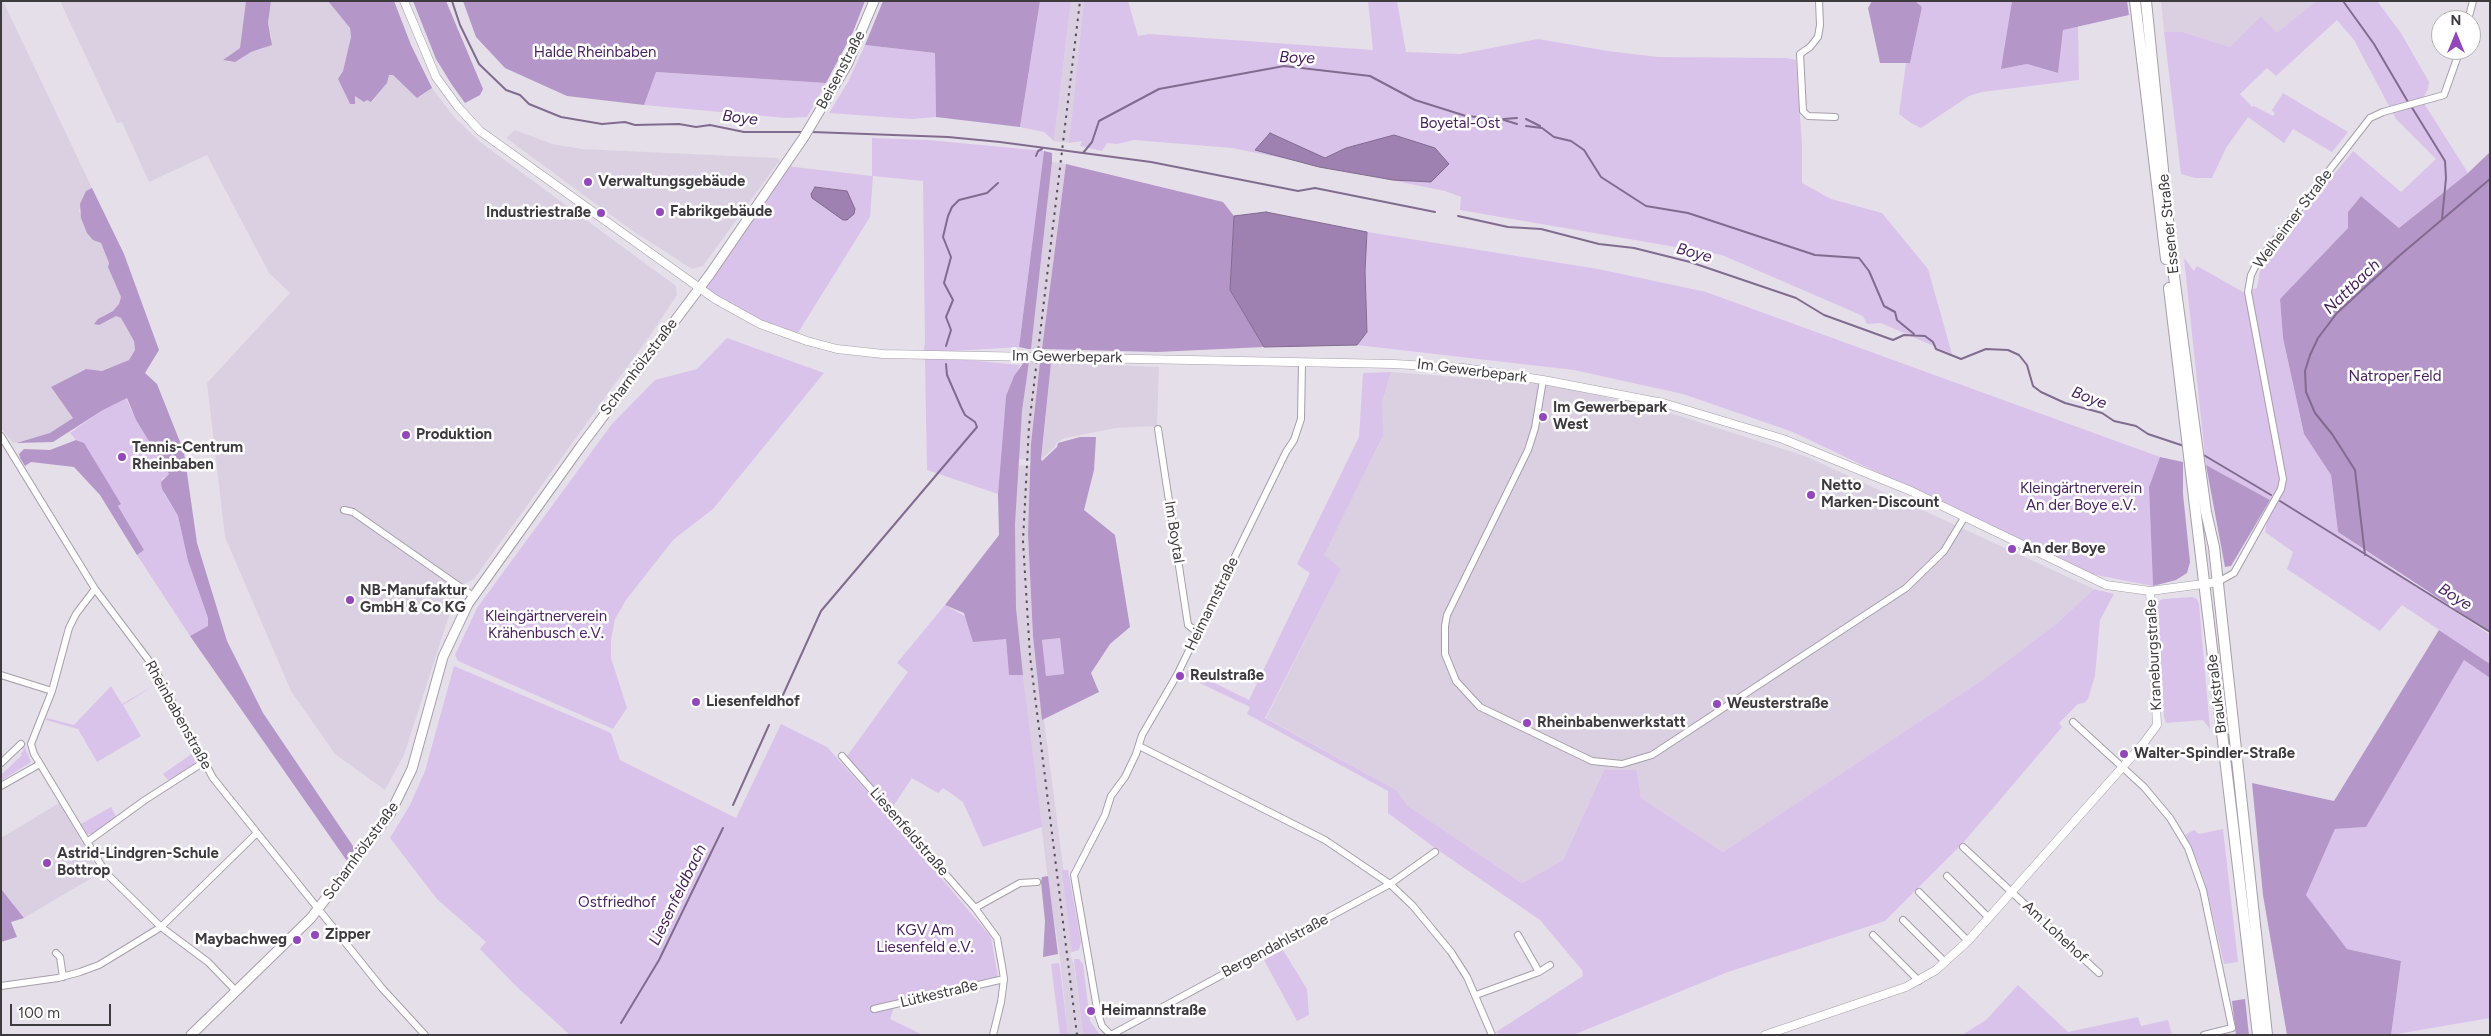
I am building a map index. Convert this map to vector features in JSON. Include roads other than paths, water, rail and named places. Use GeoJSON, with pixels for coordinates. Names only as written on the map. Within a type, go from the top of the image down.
{"type":"FeatureCollection","features":[{"type":"Feature","properties":{"kind":"main road","name":"Beisenstraße"},"geometry":{"type":"LineString","coordinates":[[804,137],[847,65],[874,1]]}},
{"type":"Feature","properties":{"kind":"main road","name":"Essener Straße"},"geometry":{"type":"LineString","coordinates":[[2135,1],[2192,441]]}},
{"type":"Feature","properties":{"kind":"main road","name":"Essener Straße"},"geometry":{"type":"LineString","coordinates":[[2146,1],[2192,441]]}},
{"type":"Feature","properties":{"kind":"main road","name":"Scharnhölzstraße"},"geometry":{"type":"LineString","coordinates":[[191,1035],[294,937],[319,909],[370,842],[404,787],[444,657],[455,628],[473,596],[700,287],[804,137]]}},
{"type":"Feature","properties":{"kind":"main road","name":"Braukstraße"},"geometry":{"type":"LineString","coordinates":[[2192,441],[2189,463],[2258,1035]]}},
{"type":"Feature","properties":{"kind":"main road","name":"Braukstraße"},"geometry":{"type":"LineString","coordinates":[[2192,441],[2200,466],[2218,582],[2267,1035]]}},
{"type":"Feature","properties":{"kind":"street"},"geometry":{"type":"LineString","coordinates":[[404,1],[436,77],[458,107],[480,131],[700,287]]}},
{"type":"Feature","properties":{"kind":"street"},"geometry":{"type":"LineString","coordinates":[[1819,1],[1820,24],[1818,37],[1810,47],[1800,54],[1803,111],[1808,116],[1835,117]]}},
{"type":"Feature","properties":{"kind":"street","name":"Welheimer Straße"},"geometry":{"type":"LineString","coordinates":[[2218,582],[2234,573],[2281,489],[2283,480],[2248,292],[2251,275],[2257,263],[2363,126],[2377,115],[2444,95],[2456,60]]}},
{"type":"Feature","properties":{"kind":"street","name":"Im Gewerbepark"},"geometry":{"type":"LineString","coordinates":[[700,287],[743,316],[778,331],[807,341],[860,352],[1394,364],[1454,368],[1543,380],[1663,403],[1783,439],[1911,491],[2106,585],[2150,591],[2218,582]]}},
{"type":"Feature","properties":{"kind":"street","name":"Heimannstraße"},"geometry":{"type":"LineString","coordinates":[[1111,1035],[1102,1026],[1098,1014],[1074,875],[1105,815],[1111,796],[1125,777],[1142,735],[1175,679],[1297,433],[1301,419],[1302,362]]}},
{"type":"Feature","properties":{"kind":"street"},"geometry":{"type":"LineString","coordinates":[[1543,380],[1535,428],[1528,450],[1447,615],[1444,632],[1445,654],[1456,681],[1480,706],[1592,761],[1622,764],[1652,755],[1906,588],[1944,551],[1964,518]]}},
{"type":"Feature","properties":{"kind":"street","name":"Im Boytal"},"geometry":{"type":"LineString","coordinates":[[1158,429],[1188,625],[1197,632]]}},
{"type":"Feature","properties":{"kind":"street","name":"Rheinbabenstraße"},"geometry":{"type":"LineString","coordinates":[[1,436],[95,589],[153,666],[204,762],[225,794],[381,987],[425,1035]]}},
{"type":"Feature","properties":{"kind":"street"},"geometry":{"type":"LineString","coordinates":[[344,510],[353,512],[473,596]]}},
{"type":"Feature","properties":{"kind":"street"},"geometry":{"type":"LineString","coordinates":[[95,589],[76,614],[69,628],[52,691],[31,744],[40,764],[106,873],[161,927],[208,962],[236,991]]}},
{"type":"Feature","properties":{"kind":"street","name":"Kraneburgstraße"},"geometry":{"type":"LineString","coordinates":[[1765,1035],[1919,981],[1945,962],[1968,941],[2122,766],[2157,725],[2150,591]]}},
{"type":"Feature","properties":{"kind":"street"},"geometry":{"type":"LineString","coordinates":[[1,675],[52,691]]}},
{"type":"Feature","properties":{"kind":"street"},"geometry":{"type":"LineString","coordinates":[[2073,722],[2144,787],[2170,818],[2188,848],[2203,890],[2232,1028],[2204,1035]]}},
{"type":"Feature","properties":{"kind":"street"},"geometry":{"type":"LineString","coordinates":[[1,763],[21,744]]}},
{"type":"Feature","properties":{"kind":"street"},"geometry":{"type":"LineString","coordinates":[[1139,746],[1325,840],[1390,884],[1413,906],[1444,943],[1467,977],[1492,1035]]}},
{"type":"Feature","properties":{"kind":"street","name":"Liesenfeldstraße"},"geometry":{"type":"LineString","coordinates":[[842,756],[975,908],[997,938],[1004,979]]}},
{"type":"Feature","properties":{"kind":"street"},"geometry":{"type":"LineString","coordinates":[[87,842],[145,800],[204,762]]}},
{"type":"Feature","properties":{"kind":"street"},"geometry":{"type":"LineString","coordinates":[[1,786],[40,764]]}},
{"type":"Feature","properties":{"kind":"street"},"geometry":{"type":"LineString","coordinates":[[1,986],[64,977],[100,965],[161,927],[170,915],[257,833]]}},
{"type":"Feature","properties":{"kind":"street"},"geometry":{"type":"LineString","coordinates":[[1962,847],[2010,892]]}},
{"type":"Feature","properties":{"kind":"street","name":"Bergendahlstraße"},"geometry":{"type":"LineString","coordinates":[[1111,1035],[1390,884],[1435,852]]}},
{"type":"Feature","properties":{"kind":"street"},"geometry":{"type":"LineString","coordinates":[[1947,876],[1988,917]]}},
{"type":"Feature","properties":{"kind":"street"},"geometry":{"type":"LineString","coordinates":[[975,908],[1020,883],[1037,882]]}},
{"type":"Feature","properties":{"kind":"street"},"geometry":{"type":"LineString","coordinates":[[1919,892],[1968,941]]}},
{"type":"Feature","properties":{"kind":"street","name":"Am Lohehof"},"geometry":{"type":"LineString","coordinates":[[2010,892],[2100,974]]}},
{"type":"Feature","properties":{"kind":"street"},"geometry":{"type":"LineString","coordinates":[[1903,920],[1945,962]]}},
{"type":"Feature","properties":{"kind":"street"},"geometry":{"type":"LineString","coordinates":[[1518,935],[1539,972]]}},
{"type":"Feature","properties":{"kind":"street"},"geometry":{"type":"LineString","coordinates":[[1873,935],[1919,981]]}},
{"type":"Feature","properties":{"kind":"street"},"geometry":{"type":"LineString","coordinates":[[56,953],[60,957],[64,977]]}},
{"type":"Feature","properties":{"kind":"street"},"geometry":{"type":"LineString","coordinates":[[1476,996],[1539,972],[1550,965]]}},
{"type":"Feature","properties":{"kind":"street"},"geometry":{"type":"LineString","coordinates":[[994,1035],[998,1022],[1004,979]]}},
{"type":"Feature","properties":{"kind":"street","name":"Lütkestraße"},"geometry":{"type":"LineString","coordinates":[[874,1009],[1004,979]]}},
{"type":"Feature","properties":{"kind":"waterway","name":"Boye"},"geometry":{"type":"LineString","coordinates":[[452,1],[460,25],[479,64],[506,90],[520,95],[529,104],[561,117],[602,124],[625,122],[635,125],[679,124],[696,127],[710,125],[744,132],[804,132]]}},
{"type":"Feature","properties":{"kind":"waterway"},"geometry":{"type":"LineString","coordinates":[[2343,1],[2374,44],[2408,102]]}},
{"type":"Feature","properties":{"kind":"waterway","name":"Boye"},"geometry":{"type":"LineString","coordinates":[[1083,153],[1092,142],[1099,121],[1159,89],[1284,66],[1370,76],[1415,100],[1466,116],[1501,119],[1517,124]]}},
{"type":"Feature","properties":{"kind":"waterway"},"geometry":{"type":"LineString","coordinates":[[2411,106],[2445,161],[2446,178],[2442,219]]}},
{"type":"Feature","properties":{"kind":"waterway","name":"Boye"},"geometry":{"type":"LineString","coordinates":[[1504,119],[1517,118]]}},
{"type":"Feature","properties":{"kind":"waterway","name":"Boye"},"geometry":{"type":"LineString","coordinates":[[1526,119],[1540,126]]}},
{"type":"Feature","properties":{"kind":"waterway","name":"Boye"},"geometry":{"type":"LineString","coordinates":[[1526,126],[1542,128],[1554,137],[1571,141],[1584,150],[1601,177],[1646,206],[1688,213],[1815,255],[1859,258],[1869,271],[1884,306],[1895,312],[1897,320],[1914,334]]}},
{"type":"Feature","properties":{"kind":"waterway","name":"Boye"},"geometry":{"type":"LineString","coordinates":[[812,132],[948,137],[1000,142],[1151,162],[1298,191],[1315,188],[1435,212]]}},
{"type":"Feature","properties":{"kind":"waterway","name":"Boye"},"geometry":{"type":"LineString","coordinates":[[1036,156],[1038,151],[1042,149]]}},
{"type":"Feature","properties":{"kind":"waterway","name":"Nattbach"},"geometry":{"type":"LineString","coordinates":[[2365,555],[2355,470],[2332,434],[2315,413],[2306,392],[2305,371],[2310,355],[2318,338],[2337,313],[2399,256],[2490,179]]}},
{"type":"Feature","properties":{"kind":"waterway"},"geometry":{"type":"LineString","coordinates":[[946,346],[951,330],[946,317],[953,300],[944,283],[951,257],[943,237],[948,216],[952,207],[959,200],[987,193],[998,183]]}},
{"type":"Feature","properties":{"kind":"waterway","name":"Boye"},"geometry":{"type":"LineString","coordinates":[[1458,216],[1508,227],[1541,229],[1599,244],[1634,248],[1690,262],[1796,298],[1824,315],[1893,340],[1904,335],[1925,336],[1933,342],[1936,349],[1961,359],[1986,349],[2008,350],[2019,355],[2027,365],[2033,386],[2041,392],[2065,403],[2102,413],[2114,421],[2136,426],[2148,434],[2184,446]]}},
{"type":"Feature","properties":{"kind":"waterway"},"geometry":{"type":"LineString","coordinates":[[778,706],[821,611],[977,427],[975,422],[965,415],[961,407],[947,375],[946,364]]}},
{"type":"Feature","properties":{"kind":"waterway","name":"Boye"},"geometry":{"type":"LineString","coordinates":[[2202,454],[2271,495]]}},
{"type":"Feature","properties":{"kind":"waterway","name":"Boye"},"geometry":{"type":"LineString","coordinates":[[2280,501],[2490,632]]}},
{"type":"Feature","properties":{"kind":"waterway"},"geometry":{"type":"LineString","coordinates":[[733,805],[769,725]]}},
{"type":"Feature","properties":{"kind":"waterway","name":"Liesenfeldbach"},"geometry":{"type":"LineString","coordinates":[[621,1023],[659,960],[723,828]]}},
{"type":"Feature","properties":{"kind":"railway"},"geometry":{"type":"LineString","coordinates":[[1077,1035],[1030,656],[1023,541],[1029,426],[1080,1]]}},
{"type":"Feature","properties":{"kind":"place","name":"Verwaltungsgebäude"},"geometry":{"type":"Point","coordinates":[588,182]}},
{"type":"Feature","properties":{"kind":"place","name":"Fabrikgebäude"},"geometry":{"type":"Point","coordinates":[660,212]}},
{"type":"Feature","properties":{"kind":"place","name":"Industriestraße"},"geometry":{"type":"Point","coordinates":[601,213]}},
{"type":"Feature","properties":{"kind":"place","name":"Im Gewerbepark West"},"geometry":{"type":"Point","coordinates":[1543,417]}},
{"type":"Feature","properties":{"kind":"place","name":"Produktion"},"geometry":{"type":"Point","coordinates":[406,435]}},
{"type":"Feature","properties":{"kind":"place","name":"Tennis-Centrum Rheinbaben"},"geometry":{"type":"Point","coordinates":[122,457]}},
{"type":"Feature","properties":{"kind":"place","name":"Netto Marken-Discount"},"geometry":{"type":"Point","coordinates":[1811,495]}},
{"type":"Feature","properties":{"kind":"place","name":"An der Boye"},"geometry":{"type":"Point","coordinates":[2012,549]}},
{"type":"Feature","properties":{"kind":"place","name":"NB-Manufaktur GmbH & Co KG"},"geometry":{"type":"Point","coordinates":[350,600]}},
{"type":"Feature","properties":{"kind":"place","name":"Reulstraße"},"geometry":{"type":"Point","coordinates":[1180,676]}},
{"type":"Feature","properties":{"kind":"place","name":"Liesenfeldhof"},"geometry":{"type":"Point","coordinates":[696,702]}},
{"type":"Feature","properties":{"kind":"place","name":"Weusterstraße"},"geometry":{"type":"Point","coordinates":[1717,704]}},
{"type":"Feature","properties":{"kind":"place","name":"Rheinbabenwerkstatt"},"geometry":{"type":"Point","coordinates":[1527,723]}},
{"type":"Feature","properties":{"kind":"place","name":"Walter-Spindler-Straße"},"geometry":{"type":"Point","coordinates":[2124,754]}},
{"type":"Feature","properties":{"kind":"place","name":"Astrid-Lindgren-Schule Bottrop"},"geometry":{"type":"Point","coordinates":[47,863]}},
{"type":"Feature","properties":{"kind":"place","name":"Zipper"},"geometry":{"type":"Point","coordinates":[315,935]}},
{"type":"Feature","properties":{"kind":"place","name":"Maybachweg"},"geometry":{"type":"Point","coordinates":[297,940]}},
{"type":"Feature","properties":{"kind":"place","name":"Heimannstraße"},"geometry":{"type":"Point","coordinates":[1091,1011]}},
{"type":"Feature","properties":{"kind":"park label","name":"Halde Rheinbaben"},"geometry":{"type":"Point","coordinates":[595,53]}},
{"type":"Feature","properties":{"kind":"park label","name":"Boyetal-Ost"},"geometry":{"type":"Point","coordinates":[1460,124]}},
{"type":"Feature","properties":{"kind":"park label","name":"Natroper Feld"},"geometry":{"type":"Point","coordinates":[2395,377]}},
{"type":"Feature","properties":{"kind":"park label","name":"Kleingärtnerverein An der Boye e.V."},"geometry":{"type":"Point","coordinates":[2081,498]}},
{"type":"Feature","properties":{"kind":"park label","name":"Kleingärtnerverein Krähenbusch e.V."},"geometry":{"type":"Point","coordinates":[546,626]}},
{"type":"Feature","properties":{"kind":"park label","name":"Ostfriedhof"},"geometry":{"type":"Point","coordinates":[617,903]}},
{"type":"Feature","properties":{"kind":"park label","name":"KGV Am Liesenfeld e.V."},"geometry":{"type":"Point","coordinates":[925,940]}}]}
